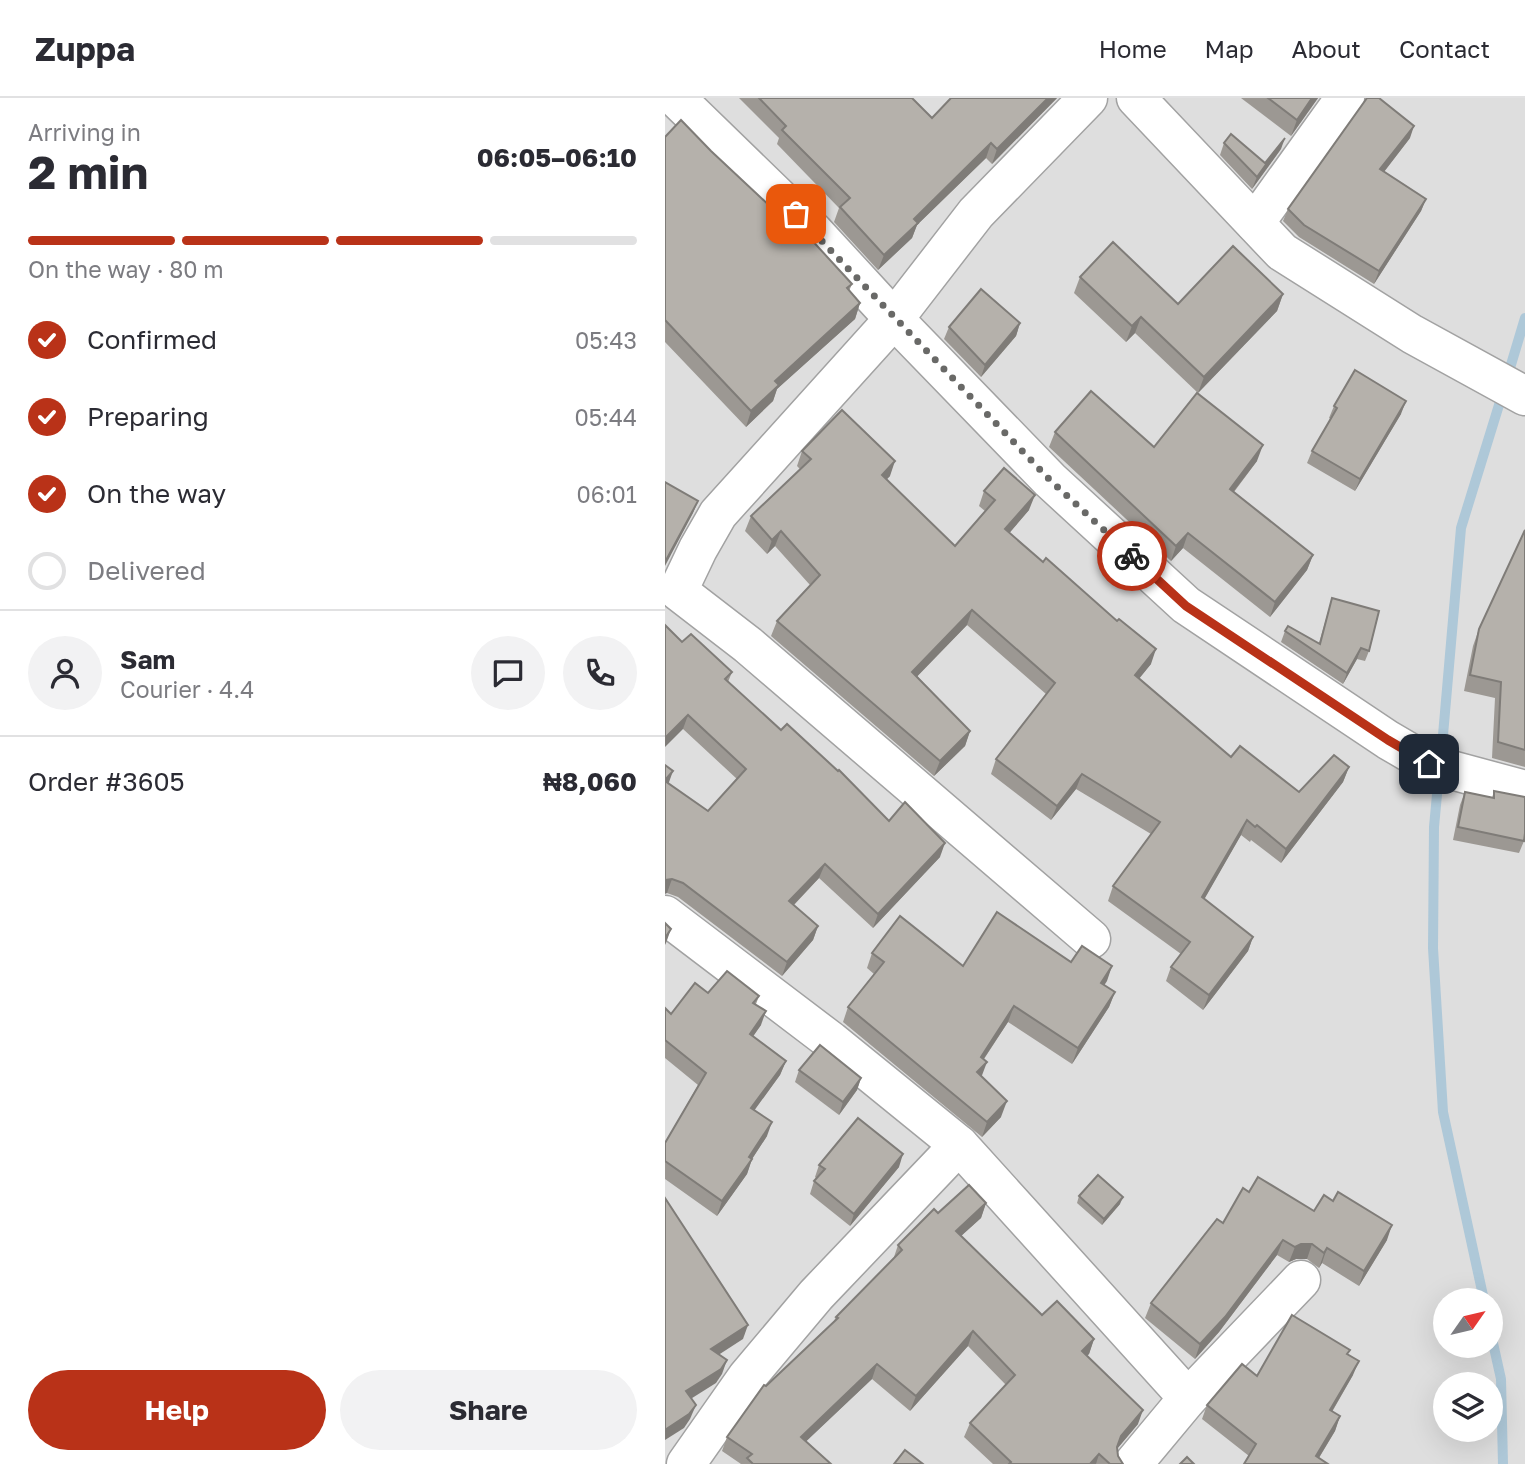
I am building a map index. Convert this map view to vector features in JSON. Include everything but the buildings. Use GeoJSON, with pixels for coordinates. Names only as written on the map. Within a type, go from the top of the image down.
{"type":"FeatureCollection","features":[{"type":"Feature","properties":{"kind":"street"},"geometry":{"type":"LineString","coordinates":[[1088,98],[976,213],[894,319],[718,514],[672,589],[748,645],[1091,939]]}},
{"type":"Feature","properties":{"kind":"street"},"geometry":{"type":"LineString","coordinates":[[1136,98],[1282,252],[1412,334],[1525,396]]}},
{"type":"Feature","properties":{"kind":"street"},"geometry":{"type":"LineString","coordinates":[[1255,223],[1345,98]]}},
{"type":"Feature","properties":{"kind":"street"},"geometry":{"type":"LineString","coordinates":[[675,110],[814,232],[1050,480],[1186,606],[1388,740],[1429,764],[1525,790]]}},
{"type":"Feature","properties":{"kind":"street"},"geometry":{"type":"LineString","coordinates":[[665,915],[831,1041],[959,1145],[1188,1398]]}},
{"type":"Feature","properties":{"kind":"street"},"geometry":{"type":"LineString","coordinates":[[688,1463],[747,1377],[816,1295],[959,1145]]}},
{"type":"Feature","properties":{"kind":"street"},"geometry":{"type":"LineString","coordinates":[[1133,1464],[1188,1398],[1301,1280]]}},
{"type":"Feature","properties":{"kind":"shaded area"},"geometry":{"type":"Polygon","coordinates":[[[665,98],[1525,98],[1525,1464],[665,1464],[665,98]]]}},
{"type":"Feature","properties":{"kind":"waterway"},"geometry":{"type":"LineString","coordinates":[[1507,378],[1525,318]]}},
{"type":"Feature","properties":{"kind":"waterway"},"geometry":{"type":"LineString","coordinates":[[1441,758],[1461,528],[1503,392]]}},
{"type":"Feature","properties":{"kind":"waterway"},"geometry":{"type":"LineString","coordinates":[[1439,773],[1434,827],[1433,948],[1443,1112],[1481,1288]]}},
{"type":"Feature","properties":{"kind":"waterway"},"geometry":{"type":"LineString","coordinates":[[1496,1358],[1501,1379],[1503,1464]]}},
{"type":"Feature","properties":{"kind":"way so far"},"geometry":{"type":"LineString","coordinates":[[796,214],[1050,480],[1132,556]]}},
{"type":"Feature","properties":{"kind":"route"},"geometry":{"type":"LineString","coordinates":[[1132,556],[1186,606],[1388,740],[1429,764]]}}]}
